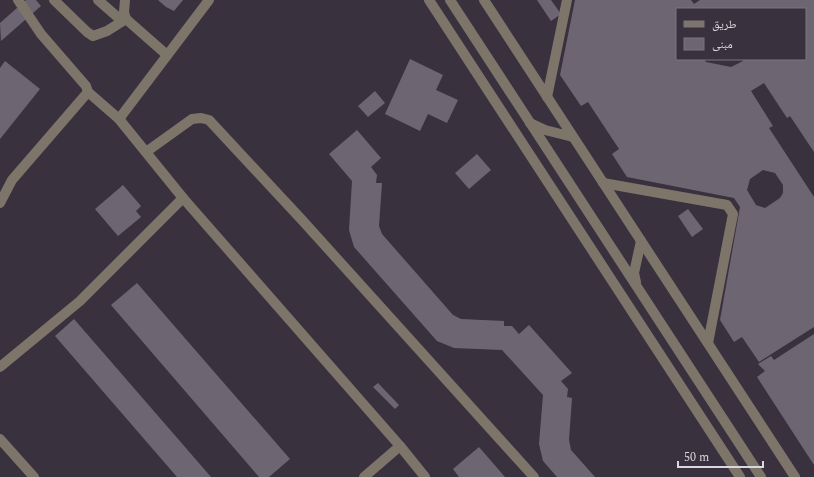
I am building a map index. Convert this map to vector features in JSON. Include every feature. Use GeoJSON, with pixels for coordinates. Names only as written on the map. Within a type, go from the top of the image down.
{"type":"FeatureCollection","features":[{"type":"Feature","properties":{"kind":"street"},"geometry":{"type":"LineString","coordinates":[[18,0],[41,34],[86,86],[88,92],[119,119],[183,198],[400,446],[425,477]]}},
{"type":"Feature","properties":{"kind":"street"},"geometry":{"type":"LineString","coordinates":[[54,0],[93,36],[107,31],[124,20]]}},
{"type":"Feature","properties":{"kind":"street"},"geometry":{"type":"LineString","coordinates":[[98,0],[167,55]]}},
{"type":"Feature","properties":{"kind":"street"},"geometry":{"type":"LineString","coordinates":[[124,0],[124,20]]}},
{"type":"Feature","properties":{"kind":"street"},"geometry":{"type":"LineString","coordinates":[[119,119],[209,0]]}},
{"type":"Feature","properties":{"kind":"street"},"geometry":{"type":"LineString","coordinates":[[429,0],[740,477]]}},
{"type":"Feature","properties":{"kind":"street"},"geometry":{"type":"LineString","coordinates":[[450,0],[761,477]]}},
{"type":"Feature","properties":{"kind":"street"},"geometry":{"type":"LineString","coordinates":[[484,0],[794,476]]}},
{"type":"Feature","properties":{"kind":"street"},"geometry":{"type":"LineString","coordinates":[[547,97],[567,0]]}},
{"type":"Feature","properties":{"kind":"street"},"geometry":{"type":"LineString","coordinates":[[0,203],[12,180],[88,92]]}},
{"type":"Feature","properties":{"kind":"street"},"geometry":{"type":"LineString","coordinates":[[146,152],[192,119],[201,118],[209,120],[302,220],[534,477]]}},
{"type":"Feature","properties":{"kind":"street"},"geometry":{"type":"LineString","coordinates":[[529,122],[556,134],[573,137]]}},
{"type":"Feature","properties":{"kind":"street"},"geometry":{"type":"LineString","coordinates":[[556,134],[565,125]]}},
{"type":"Feature","properties":{"kind":"street"},"geometry":{"type":"LineString","coordinates":[[603,183],[727,205],[733,214],[708,343]]}},
{"type":"Feature","properties":{"kind":"street"},"geometry":{"type":"LineString","coordinates":[[0,367],[80,301],[183,198]]}},
{"type":"Feature","properties":{"kind":"street"},"geometry":{"type":"LineString","coordinates":[[638,288],[634,273],[641,241]]}},
{"type":"Feature","properties":{"kind":"street"},"geometry":{"type":"LineString","coordinates":[[0,440],[34,477]]}},
{"type":"Feature","properties":{"kind":"street"},"geometry":{"type":"LineString","coordinates":[[364,477],[400,446]]}},
{"type":"Feature","properties":{"kind":"building"},"geometry":{"type":"Polygon","coordinates":[[[26,0],[36,0],[41,6],[1,41],[0,23],[26,0]]]}},
{"type":"Feature","properties":{"kind":"building"},"geometry":{"type":"Polygon","coordinates":[[[158,0],[183,0],[174,11],[166,7],[158,0]]]}},
{"type":"Feature","properties":{"kind":"building"},"geometry":{"type":"Polygon","coordinates":[[[537,0],[551,0],[561,14],[551,21],[537,0]]]}},
{"type":"Feature","properties":{"kind":"building"},"geometry":{"type":"Polygon","coordinates":[[[575,0],[691,0],[694,4],[700,0],[814,0],[814,152],[790,116],[787,118],[764,83],[751,91],[773,126],[769,128],[814,197],[814,327],[759,362],[742,337],[734,342],[720,320],[740,207],[734,198],[627,177],[612,154],[619,149],[588,102],[581,106],[560,75],[575,0]],[[763,170],[750,179],[747,190],[756,205],[765,208],[780,198],[783,193],[783,185],[775,173],[763,170]]]}},
{"type":"Feature","properties":{"kind":"building"},"geometry":{"type":"Polygon","coordinates":[[[410,59],[443,75],[436,90],[458,100],[447,123],[428,114],[420,131],[385,114],[410,59]]]}},
{"type":"Feature","properties":{"kind":"building"},"geometry":{"type":"Polygon","coordinates":[[[5,61],[40,89],[0,139],[0,68],[5,61]]]}},
{"type":"Feature","properties":{"kind":"building"},"geometry":{"type":"Polygon","coordinates":[[[375,91],[385,103],[368,117],[358,106],[375,91]]]}},
{"type":"Feature","properties":{"kind":"building"},"geometry":{"type":"Polygon","coordinates":[[[357,130],[381,158],[371,167],[377,175],[376,183],[382,183],[379,226],[382,234],[453,315],[461,319],[504,321],[504,326],[512,326],[519,334],[529,325],[572,373],[561,381],[568,389],[567,397],[572,398],[569,440],[571,450],[595,477],[557,477],[543,461],[539,444],[543,395],[502,350],[454,348],[437,341],[354,247],[349,230],[352,181],[329,154],[357,130]]]}},
{"type":"Feature","properties":{"kind":"building"},"geometry":{"type":"Polygon","coordinates":[[[477,154],[491,170],[469,189],[455,173],[477,154]]]}},
{"type":"Feature","properties":{"kind":"building"},"geometry":{"type":"Polygon","coordinates":[[[123,185],[141,206],[136,211],[141,217],[118,236],[95,209],[123,185]]]}},
{"type":"Feature","properties":{"kind":"building"},"geometry":{"type":"Polygon","coordinates":[[[688,209],[703,229],[692,237],[678,216],[688,209]]]}},
{"type":"Feature","properties":{"kind":"building"},"geometry":{"type":"Polygon","coordinates":[[[137,283],[290,459],[269,477],[259,477],[111,305],[137,283]]]}},
{"type":"Feature","properties":{"kind":"building"},"geometry":{"type":"Polygon","coordinates":[[[74,319],[211,477],[177,477],[55,336],[74,319]]]}},
{"type":"Feature","properties":{"kind":"building"},"geometry":{"type":"Polygon","coordinates":[[[814,334],[814,465],[757,377],[765,371],[758,364],[771,356],[774,360],[814,334]]]}},
{"type":"Feature","properties":{"kind":"building"},"geometry":{"type":"Polygon","coordinates":[[[378,383],[399,405],[395,409],[373,387],[378,383]]]}},
{"type":"Feature","properties":{"kind":"building"},"geometry":{"type":"Polygon","coordinates":[[[479,447],[505,477],[459,477],[453,469],[479,447]]]}}]}
